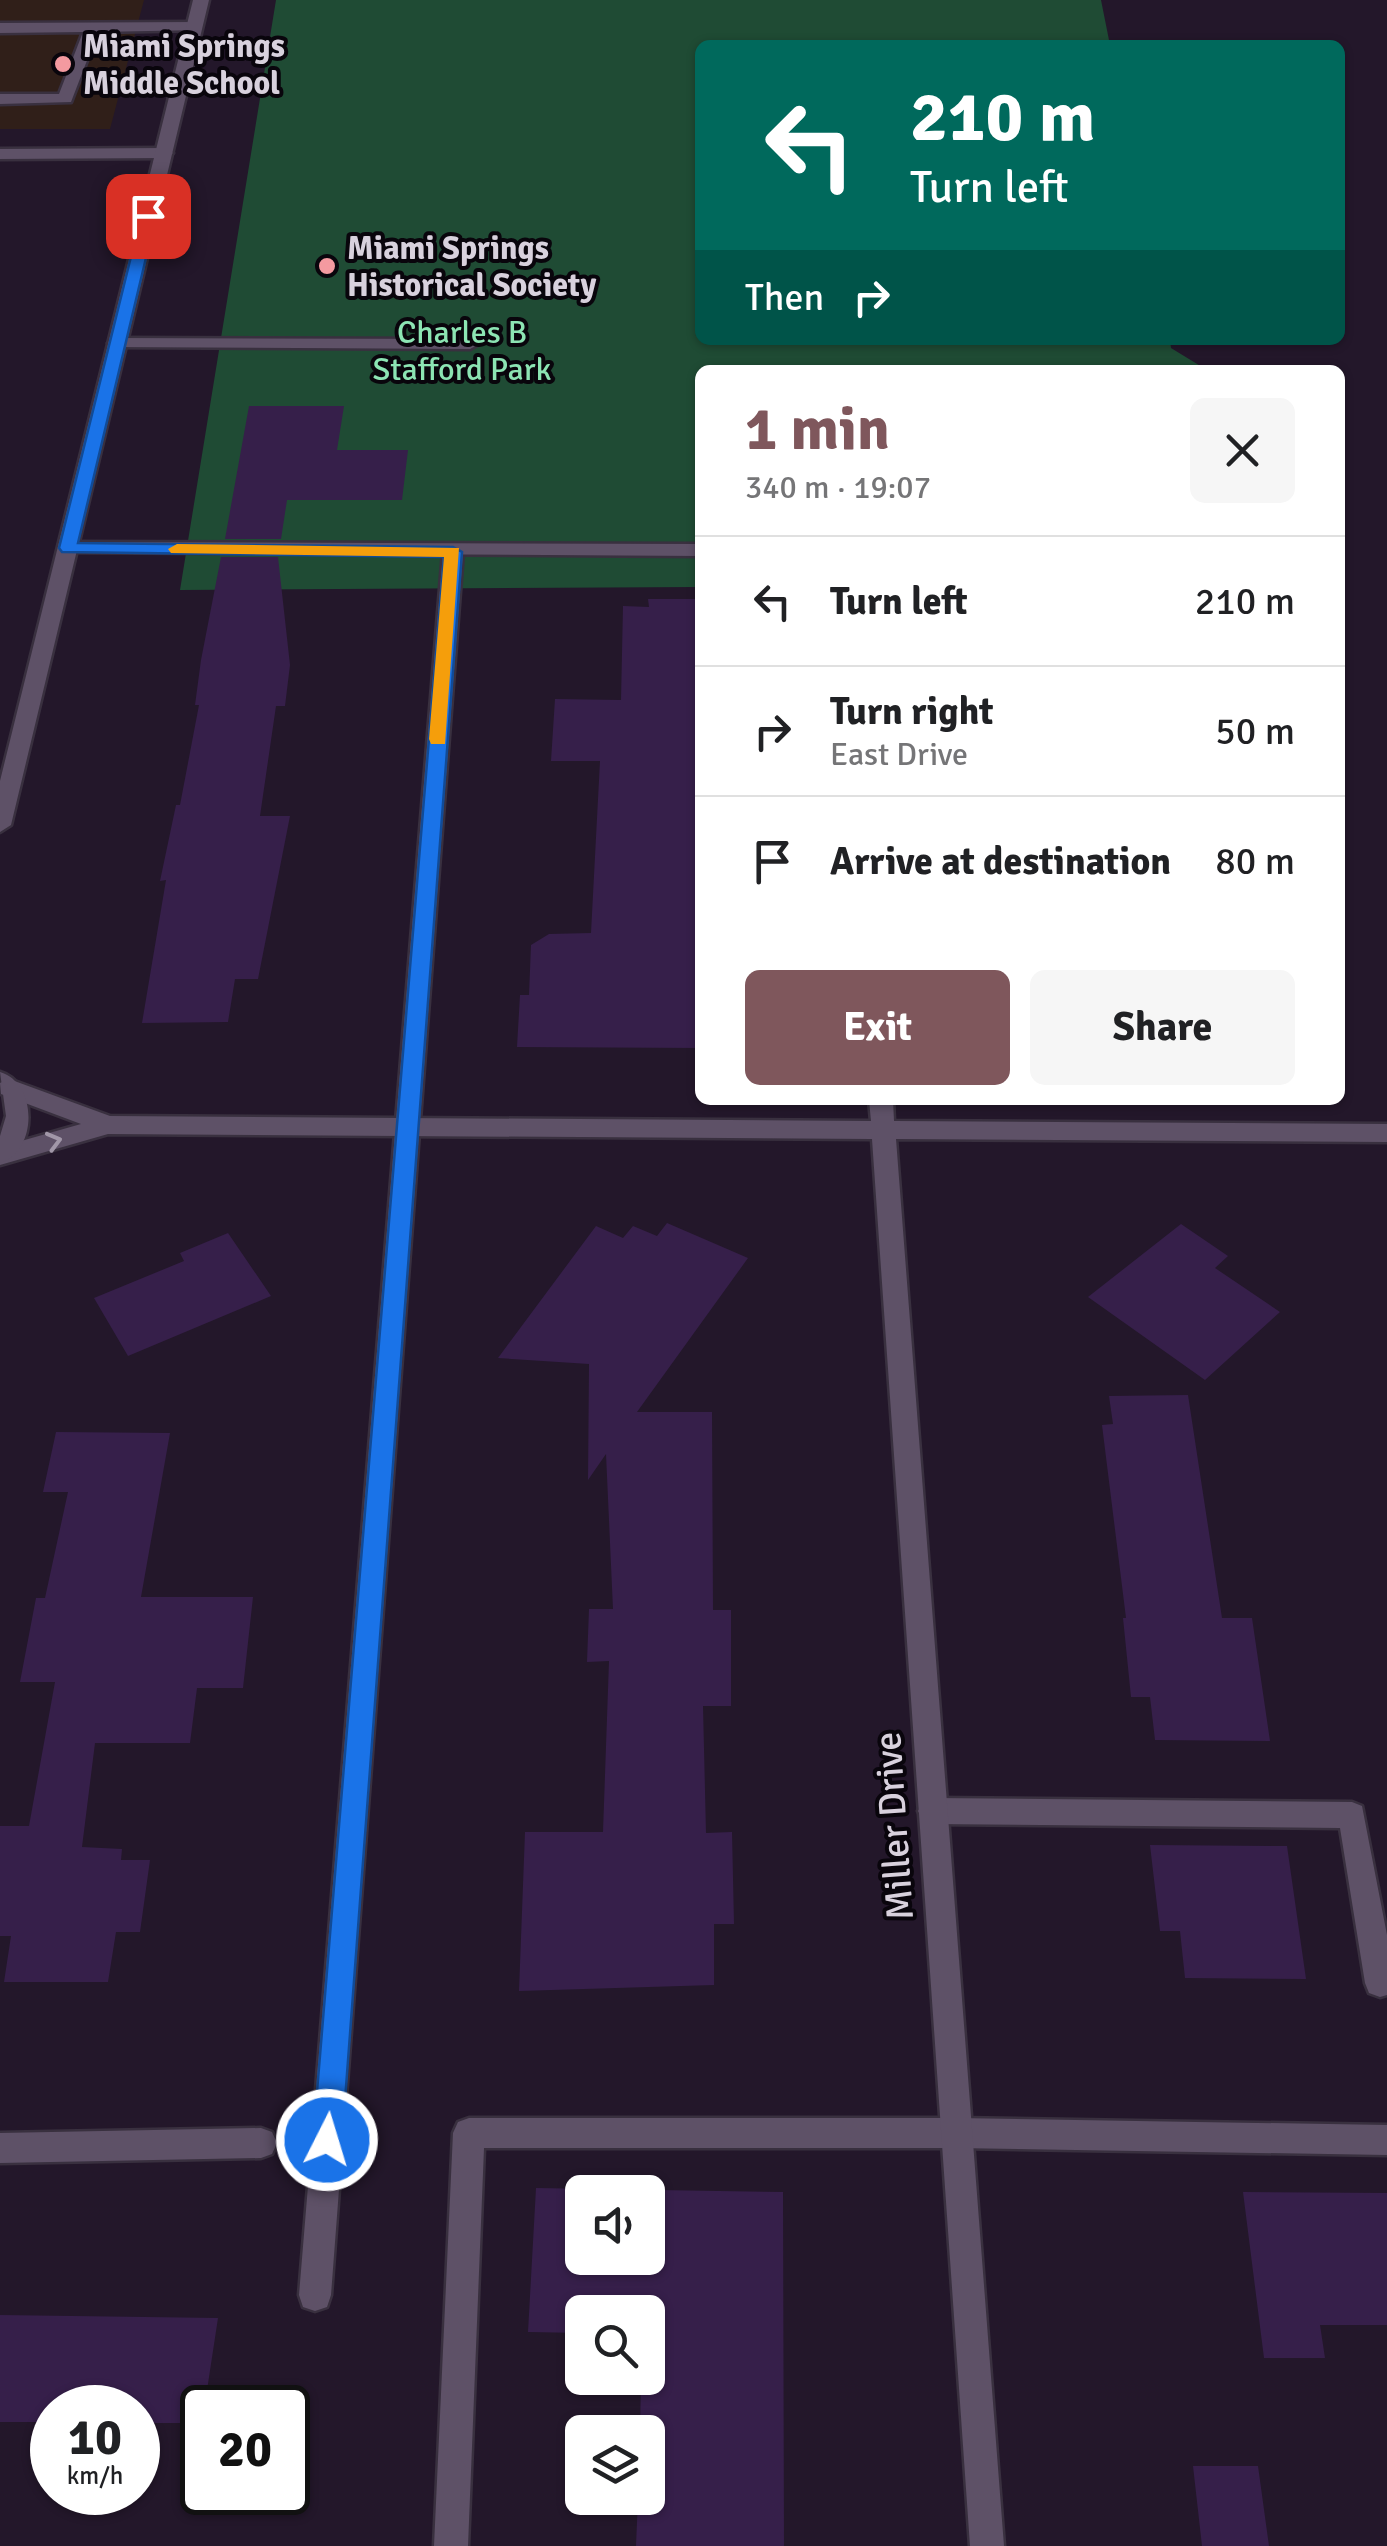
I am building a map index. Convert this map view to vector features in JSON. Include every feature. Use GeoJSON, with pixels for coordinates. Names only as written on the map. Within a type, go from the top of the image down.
{"type":"FeatureCollection","features":[{"type":"Feature","properties":{"kind":"street"},"geometry":{"type":"LineString","coordinates":[[0,825],[201,0]]}},
{"type":"Feature","properties":{"kind":"street"},"geometry":{"type":"LineString","coordinates":[[0,28],[195,28]]}},
{"type":"Feature","properties":{"kind":"street"},"geometry":{"type":"LineString","coordinates":[[0,99],[65,98],[92,28]]}},
{"type":"Feature","properties":{"kind":"street"},"geometry":{"type":"LineString","coordinates":[[0,154],[165,153]]}},
{"type":"Feature","properties":{"kind":"street"},"geometry":{"type":"LineString","coordinates":[[117,343],[470,344]]}},
{"type":"Feature","properties":{"kind":"street"},"geometry":{"type":"LineString","coordinates":[[68,548],[695,550]]}},
{"type":"Feature","properties":{"kind":"street"},"geometry":{"type":"LineString","coordinates":[[315,2295],[453,552]]}},
{"type":"Feature","properties":{"kind":"street"},"geometry":{"type":"LineString","coordinates":[[4,1084],[108,1125]]}},
{"type":"Feature","properties":{"kind":"street"},"geometry":{"type":"LineString","coordinates":[[0,1155],[19,1122],[18,1104],[4,1084]]}},
{"type":"Feature","properties":{"kind":"street","name":"Miller Drive"},"geometry":{"type":"LineString","coordinates":[[881,1105],[987,2546]]}},
{"type":"Feature","properties":{"kind":"street"},"geometry":{"type":"LineString","coordinates":[[0,1155],[108,1125],[1387,1132]]}},
{"type":"Feature","properties":{"kind":"street"},"geometry":{"type":"LineString","coordinates":[[933,1811],[1352,1814],[1380,1983]]}},
{"type":"Feature","properties":{"kind":"street"},"geometry":{"type":"LineString","coordinates":[[451,2546],[470,2132],[956,2133],[1387,2140]]}},
{"type":"Feature","properties":{"kind":"street"},"geometry":{"type":"LineString","coordinates":[[0,2148],[261,2143]]}},
{"type":"Feature","properties":{"kind":"shaded area","name":"Miami Springs Middle School"},"geometry":{"type":"Polygon","coordinates":[[[0,0],[144,0],[110,129],[0,129],[0,0]]]}},
{"type":"Feature","properties":{"kind":"green space","name":"Charles B Stafford Park"},"geometry":{"type":"Polygon","coordinates":[[[276,0],[1101,0],[1109,40],[695,40],[695,345],[1171,345],[1199,365],[695,365],[695,587],[180,590],[276,0]]]}},
{"type":"Feature","properties":{"kind":"building"},"geometry":{"type":"Polygon","coordinates":[[[249,406],[344,406],[337,450],[408,450],[402,500],[287,500],[281,539],[225,539],[249,406]]]}},
{"type":"Feature","properties":{"kind":"building"},"geometry":{"type":"Polygon","coordinates":[[[221,557],[278,557],[290,665],[285,706],[276,706],[260,816],[290,816],[258,979],[235,979],[228,1022],[142,1023],[166,880],[160,881],[176,805],[180,805],[199,705],[195,705],[201,660],[221,557]]]}},
{"type":"Feature","properties":{"kind":"building"},"geometry":{"type":"Polygon","coordinates":[[[648,599],[695,599],[695,1048],[517,1047],[520,995],[529,995],[531,945],[549,934],[591,933],[600,761],[551,761],[555,699],[621,700],[623,606],[649,607],[648,599]]]}},
{"type":"Feature","properties":{"kind":"building"},"geometry":{"type":"Polygon","coordinates":[[[667,1223],[748,1258],[637,1412],[712,1412],[713,1610],[731,1610],[731,1706],[703,1706],[706,1833],[732,1832],[734,1924],[714,1924],[714,1985],[519,1991],[525,1832],[603,1832],[609,1661],[587,1662],[589,1609],[613,1609],[606,1454],[588,1480],[589,1364],[498,1358],[596,1226],[623,1238],[633,1226],[657,1236],[667,1223]]]}},
{"type":"Feature","properties":{"kind":"building"},"geometry":{"type":"Polygon","coordinates":[[[1181,1224],[1228,1256],[1215,1268],[1280,1312],[1205,1380],[1088,1297],[1181,1224]]]}},
{"type":"Feature","properties":{"kind":"building"},"geometry":{"type":"Polygon","coordinates":[[[228,1233],[271,1296],[128,1356],[94,1298],[184,1261],[180,1253],[228,1233]]]}},
{"type":"Feature","properties":{"kind":"building"},"geometry":{"type":"Polygon","coordinates":[[[1188,1395],[1222,1618],[1252,1618],[1270,1741],[1155,1740],[1150,1697],[1131,1697],[1126,1618],[1102,1425],[1113,1424],[1109,1396],[1188,1395]]]}},
{"type":"Feature","properties":{"kind":"building"},"geometry":{"type":"Polygon","coordinates":[[[56,1432],[170,1433],[141,1597],[253,1597],[243,1688],[197,1688],[190,1743],[95,1743],[82,1847],[122,1849],[121,1860],[150,1860],[140,1932],[116,1932],[108,1982],[4,1982],[11,1936],[0,1936],[0,1826],[29,1826],[55,1682],[20,1682],[36,1598],[45,1598],[68,1492],[43,1492],[56,1432]]]}},
{"type":"Feature","properties":{"kind":"building"},"geometry":{"type":"Polygon","coordinates":[[[1150,1845],[1287,1846],[1306,1979],[1185,1978],[1180,1931],[1160,1931],[1150,1845]]]}},
{"type":"Feature","properties":{"kind":"building"},"geometry":{"type":"Polygon","coordinates":[[[536,2188],[565,2188],[565,2275],[665,2275],[665,2190],[783,2192],[784,2546],[636,2546],[637,2515],[665,2515],[665,2415],[640,2415],[641,2395],[665,2395],[665,2295],[565,2295],[565,2333],[528,2332],[536,2188]]]}},
{"type":"Feature","properties":{"kind":"building"},"geometry":{"type":"Polygon","coordinates":[[[1243,2192],[1387,2193],[1387,2325],[1320,2325],[1325,2358],[1264,2358],[1243,2192]]]}},
{"type":"Feature","properties":{"kind":"building"},"geometry":{"type":"Polygon","coordinates":[[[0,2315],[218,2318],[208,2385],[180,2385],[180,2423],[160,2423],[160,2385],[30,2385],[30,2422],[0,2422],[0,2315]]]}},
{"type":"Feature","properties":{"kind":"building"},"geometry":{"type":"Polygon","coordinates":[[[1193,2466],[1258,2466],[1269,2546],[1202,2546],[1193,2466]]]}},
{"type":"Feature","properties":{"kind":"slow traffic"},"geometry":{"type":"LineString","coordinates":[[177,549],[453,552],[438,739]]}},
{"type":"Feature","properties":{"kind":"place","name":"Miami Springs Middle School"},"geometry":{"type":"Point","coordinates":[63,64]}},
{"type":"Feature","properties":{"kind":"place","name":"Miami Springs Historical Society"},"geometry":{"type":"Point","coordinates":[327,266]}},
{"type":"Feature","properties":{"kind":"route"},"geometry":{"type":"LineString","coordinates":[[148,216],[68,548],[453,552],[327,2140]]}}]}
